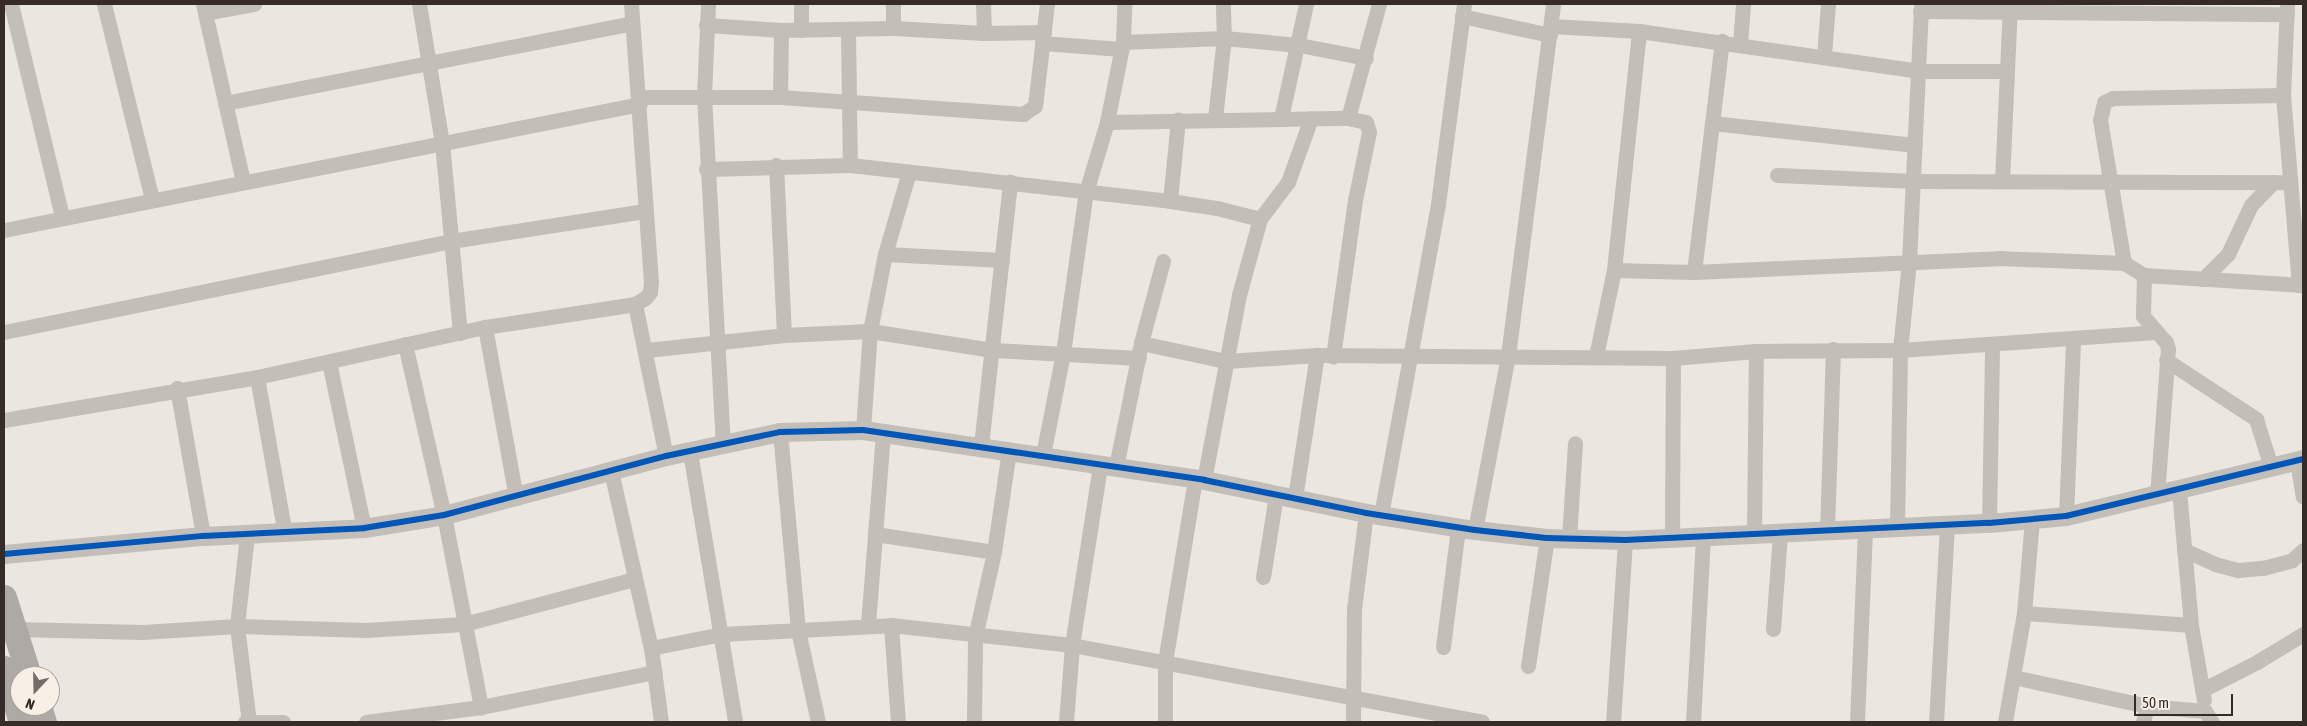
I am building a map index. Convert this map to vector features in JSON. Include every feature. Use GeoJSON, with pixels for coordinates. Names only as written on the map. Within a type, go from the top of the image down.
{"type":"FeatureCollection","features":[{"type":"Feature","properties":{"kind":"highway"},"geometry":{"type":"LineString","coordinates":[[4,597],[26,666]]}},
{"type":"Feature","properties":{"kind":"highway"},"geometry":{"type":"LineString","coordinates":[[4,668],[21,722]]}},
{"type":"Feature","properties":{"kind":"street"},"geometry":{"type":"LineString","coordinates":[[11,4],[62,217]]}},
{"type":"Feature","properties":{"kind":"street"},"geometry":{"type":"LineString","coordinates":[[104,4],[152,199]]}},
{"type":"Feature","properties":{"kind":"street"},"geometry":{"type":"LineString","coordinates":[[243,182],[204,8],[254,4]]}},
{"type":"Feature","properties":{"kind":"street"},"geometry":{"type":"LineString","coordinates":[[419,4],[442,143],[460,333]]}},
{"type":"Feature","properties":{"kind":"street"},"geometry":{"type":"LineString","coordinates":[[4,420],[177,388],[257,377],[484,327],[635,304],[650,292],[651,282],[645,211],[640,101],[631,23],[631,4]]}},
{"type":"Feature","properties":{"kind":"street"},"geometry":{"type":"LineString","coordinates":[[708,4],[704,95],[706,169],[723,442]]}},
{"type":"Feature","properties":{"kind":"street"},"geometry":{"type":"LineString","coordinates":[[801,4],[801,30]]}},
{"type":"Feature","properties":{"kind":"street"},"geometry":{"type":"LineString","coordinates":[[893,4],[894,28]]}},
{"type":"Feature","properties":{"kind":"street"},"geometry":{"type":"LineString","coordinates":[[983,4],[984,33]]}},
{"type":"Feature","properties":{"kind":"street"},"geometry":{"type":"LineString","coordinates":[[4,230],[152,199],[442,143],[640,101],[704,95],[780,97],[1029,113],[1035,106],[1046,4]]}},
{"type":"Feature","properties":{"kind":"street"},"geometry":{"type":"LineString","coordinates":[[1043,455],[1063,353],[1086,192],[1107,122],[1122,46],[1124,4]]}},
{"type":"Feature","properties":{"kind":"street"},"geometry":{"type":"LineString","coordinates":[[1215,118],[1224,38],[1223,4]]}},
{"type":"Feature","properties":{"kind":"street"},"geometry":{"type":"LineString","coordinates":[[1281,118],[1299,45],[1306,4]]}},
{"type":"Feature","properties":{"kind":"street"},"geometry":{"type":"LineString","coordinates":[[1348,118],[1366,58],[1379,4]]}},
{"type":"Feature","properties":{"kind":"street"},"geometry":{"type":"LineString","coordinates":[[1443,647],[1466,529],[1508,356],[1553,4]]}},
{"type":"Feature","properties":{"kind":"street"},"geometry":{"type":"LineString","coordinates":[[1740,44],[1743,4]]}},
{"type":"Feature","properties":{"kind":"street"},"geometry":{"type":"LineString","coordinates":[[1824,55],[1828,4]]}},
{"type":"Feature","properties":{"kind":"street"},"geometry":{"type":"LineString","coordinates":[[1614,270],[1694,272],[1909,262],[1999,258],[2124,264],[2144,275],[2301,285],[2289,182],[2283,95],[2287,9],[1920,7],[1920,71],[1914,181],[1909,262],[1900,350],[1897,527]]}},
{"type":"Feature","properties":{"kind":"street"},"geometry":{"type":"LineString","coordinates":[[2002,181],[2010,7]]}},
{"type":"Feature","properties":{"kind":"street"},"geometry":{"type":"LineString","coordinates":[[1353,722],[1354,609],[1438,204],[1463,10],[1550,30],[1640,31],[1824,55],[1920,71],[2006,71]]}},
{"type":"Feature","properties":{"kind":"street"},"geometry":{"type":"LineString","coordinates":[[225,103],[631,23]]}},
{"type":"Feature","properties":{"kind":"street"},"geometry":{"type":"LineString","coordinates":[[706,26],[781,30],[894,28],[984,33],[1122,46],[1224,38],[1299,45],[1366,58]]}},
{"type":"Feature","properties":{"kind":"street"},"geometry":{"type":"LineString","coordinates":[[848,29],[850,165]]}},
{"type":"Feature","properties":{"kind":"street"},"geometry":{"type":"LineString","coordinates":[[780,97],[781,30]]}},
{"type":"Feature","properties":{"kind":"street"},"geometry":{"type":"LineString","coordinates":[[1596,356],[1614,270],[1640,31]]}},
{"type":"Feature","properties":{"kind":"street"},"geometry":{"type":"LineString","coordinates":[[1694,272],[1722,42]]}},
{"type":"Feature","properties":{"kind":"street"},"geometry":{"type":"LineString","coordinates":[[2124,264],[2100,120],[2104,102],[2113,98],[2283,95]]}},
{"type":"Feature","properties":{"kind":"street"},"geometry":{"type":"LineString","coordinates":[[1107,122],[1215,118],[1348,118],[1363,120],[1369,132],[1355,200],[1333,356]]}},
{"type":"Feature","properties":{"kind":"street"},"geometry":{"type":"LineString","coordinates":[[1165,722],[1165,662],[1199,480],[1242,282],[1260,219],[1288,182],[1311,118]]}},
{"type":"Feature","properties":{"kind":"street"},"geometry":{"type":"LineString","coordinates":[[1170,201],[1178,120]]}},
{"type":"Feature","properties":{"kind":"street"},"geometry":{"type":"LineString","coordinates":[[1712,123],[1915,145]]}},
{"type":"Feature","properties":{"kind":"street"},"geometry":{"type":"LineString","coordinates":[[706,169],[776,165],[850,165],[1170,201],[1217,208],[1260,219]]}},
{"type":"Feature","properties":{"kind":"street"},"geometry":{"type":"LineString","coordinates":[[776,165],[784,335]]}},
{"type":"Feature","properties":{"kind":"street"},"geometry":{"type":"LineString","coordinates":[[863,430],[870,331],[885,254],[909,172]]}},
{"type":"Feature","properties":{"kind":"street"},"geometry":{"type":"LineString","coordinates":[[1777,175],[1914,181],[2289,182]]}},
{"type":"Feature","properties":{"kind":"street"},"geometry":{"type":"LineString","coordinates":[[981,446],[1010,182]]}},
{"type":"Feature","properties":{"kind":"street"},"geometry":{"type":"LineString","coordinates":[[2203,279],[2228,254],[2251,205],[2273,182]]}},
{"type":"Feature","properties":{"kind":"street"},"geometry":{"type":"LineString","coordinates":[[4,332],[451,241],[645,211]]}},
{"type":"Feature","properties":{"kind":"street"},"geometry":{"type":"LineString","coordinates":[[885,254],[1002,260]]}},
{"type":"Feature","properties":{"kind":"street"},"geometry":{"type":"LineString","coordinates":[[1066,722],[1072,645],[1108,467],[1139,358],[1141,343],[1163,262]]}},
{"type":"Feature","properties":{"kind":"street"},"geometry":{"type":"LineString","coordinates":[[2144,275],[2143,316],[2166,342],[2157,496]]}},
{"type":"Feature","properties":{"kind":"street"},"geometry":{"type":"LineString","coordinates":[[635,304],[647,350],[666,456]]}},
{"type":"Feature","properties":{"kind":"street"},"geometry":{"type":"LineString","coordinates":[[484,327],[516,498]]}},
{"type":"Feature","properties":{"kind":"street"},"geometry":{"type":"LineString","coordinates":[[647,350],[784,335],[870,331],[993,350],[1139,358]]}},
{"type":"Feature","properties":{"kind":"street"},"geometry":{"type":"LineString","coordinates":[[1141,343],[1226,361],[1317,355],[1673,358],[1756,351],[1900,350],[2156,332]]}},
{"type":"Feature","properties":{"kind":"street"},"geometry":{"type":"LineString","coordinates":[[2066,516],[2073,339]]}},
{"type":"Feature","properties":{"kind":"street"},"geometry":{"type":"LineString","coordinates":[[405,344],[444,515],[481,707]]}},
{"type":"Feature","properties":{"kind":"street"},"geometry":{"type":"LineString","coordinates":[[1988,523],[1992,344]]}},
{"type":"Feature","properties":{"kind":"street"},"geometry":{"type":"LineString","coordinates":[[1828,532],[1833,349]]}},
{"type":"Feature","properties":{"kind":"street"},"geometry":{"type":"LineString","coordinates":[[1754,536],[1756,351]]}},
{"type":"Feature","properties":{"kind":"street"},"geometry":{"type":"LineString","coordinates":[[1295,498],[1317,355]]}},
{"type":"Feature","properties":{"kind":"street"},"geometry":{"type":"LineString","coordinates":[[1672,539],[1673,358]]}},
{"type":"Feature","properties":{"kind":"street"},"geometry":{"type":"LineString","coordinates":[[2166,360],[2256,420],[2271,467]]}},
{"type":"Feature","properties":{"kind":"street"},"geometry":{"type":"LineString","coordinates":[[329,362],[364,528]]}},
{"type":"Feature","properties":{"kind":"street"},"geometry":{"type":"LineString","coordinates":[[257,377],[285,534]]}},
{"type":"Feature","properties":{"kind":"street"},"geometry":{"type":"LineString","coordinates":[[177,388],[202,536]]}},
{"type":"Feature","properties":{"kind":"street"},"geometry":{"type":"LineString","coordinates":[[4,554],[202,536],[285,534],[364,528],[444,515],[516,498],[666,456],[690,452],[723,442],[780,432],[863,430],[981,446],[1199,480],[1374,514],[1466,529],[1569,539],[1625,540],[1754,536],[1988,523],[2066,516],[2179,491],[2300,459],[2303,497]]}},
{"type":"Feature","properties":{"kind":"street"},"geometry":{"type":"LineString","coordinates":[[780,432],[798,630],[818,722]]}},
{"type":"Feature","properties":{"kind":"street"},"geometry":{"type":"LineString","coordinates":[[868,624],[883,434]]}},
{"type":"Feature","properties":{"kind":"street"},"geometry":{"type":"LineString","coordinates":[[1569,539],[1576,443]]}},
{"type":"Feature","properties":{"kind":"street"},"geometry":{"type":"LineString","coordinates":[[974,722],[975,637],[994,552],[1009,450]]}},
{"type":"Feature","properties":{"kind":"street"},"geometry":{"type":"LineString","coordinates":[[690,452],[722,634],[735,722]]}},
{"type":"Feature","properties":{"kind":"street"},"geometry":{"type":"LineString","coordinates":[[611,472],[651,648],[661,722]]}},
{"type":"Feature","properties":{"kind":"street"},"geometry":{"type":"LineString","coordinates":[[2013,677],[2208,718],[2191,625],[2179,491]]}},
{"type":"Feature","properties":{"kind":"street"},"geometry":{"type":"LineString","coordinates":[[1263,577],[1276,495]]}},
{"type":"Feature","properties":{"kind":"street"},"geometry":{"type":"LineString","coordinates":[[2004,722],[2024,614],[2032,519]]}},
{"type":"Feature","properties":{"kind":"street"},"geometry":{"type":"LineString","coordinates":[[1936,722],[1947,525]]}},
{"type":"Feature","properties":{"kind":"street"},"geometry":{"type":"LineString","coordinates":[[1857,722],[1865,529]]}},
{"type":"Feature","properties":{"kind":"street"},"geometry":{"type":"LineString","coordinates":[[875,534],[994,552]]}},
{"type":"Feature","properties":{"kind":"street"},"geometry":{"type":"LineString","coordinates":[[1773,629],[1780,534]]}},
{"type":"Feature","properties":{"kind":"street"},"geometry":{"type":"LineString","coordinates":[[247,535],[237,626],[249,722]]}},
{"type":"Feature","properties":{"kind":"street"},"geometry":{"type":"LineString","coordinates":[[1528,666],[1546,538]]}},
{"type":"Feature","properties":{"kind":"street"},"geometry":{"type":"LineString","coordinates":[[1693,722],[1702,538]]}},
{"type":"Feature","properties":{"kind":"street"},"geometry":{"type":"LineString","coordinates":[[1613,722],[1625,540]]}},
{"type":"Feature","properties":{"kind":"street"},"geometry":{"type":"LineString","coordinates":[[2184,550],[2215,564],[2238,570],[2285,562],[2303,550]]}},
{"type":"Feature","properties":{"kind":"street"},"geometry":{"type":"LineString","coordinates":[[14,629],[143,632],[237,626],[364,630],[464,624],[634,578]]}},
{"type":"Feature","properties":{"kind":"street"},"geometry":{"type":"LineString","coordinates":[[2024,614],[2191,625]]}},
{"type":"Feature","properties":{"kind":"street"},"geometry":{"type":"LineString","coordinates":[[651,648],[722,634],[868,624],[891,626],[975,637],[1072,645],[1482,722]]}},
{"type":"Feature","properties":{"kind":"street"},"geometry":{"type":"LineString","coordinates":[[891,626],[898,722]]}},
{"type":"Feature","properties":{"kind":"street"},"geometry":{"type":"LineString","coordinates":[[2202,690],[2258,662],[2303,634]]}},
{"type":"Feature","properties":{"kind":"street"},"geometry":{"type":"LineString","coordinates":[[366,722],[481,707],[654,672]]}},
{"type":"Feature","properties":{"kind":"street"},"geometry":{"type":"LineString","coordinates":[[2143,722],[2147,706]]}},
{"type":"Feature","properties":{"kind":"street"},"geometry":{"type":"LineString","coordinates":[[245,722],[283,722]]}},
{"type":"Feature","properties":{"kind":"cycle path"},"geometry":{"type":"LineString","coordinates":[[4,554],[203,536],[364,528],[444,515],[666,456],[780,432],[863,430],[1204,480],[1366,513],[1475,530],[1547,538],[1625,540],[1989,523],[2066,516],[2303,459]]}}]}
